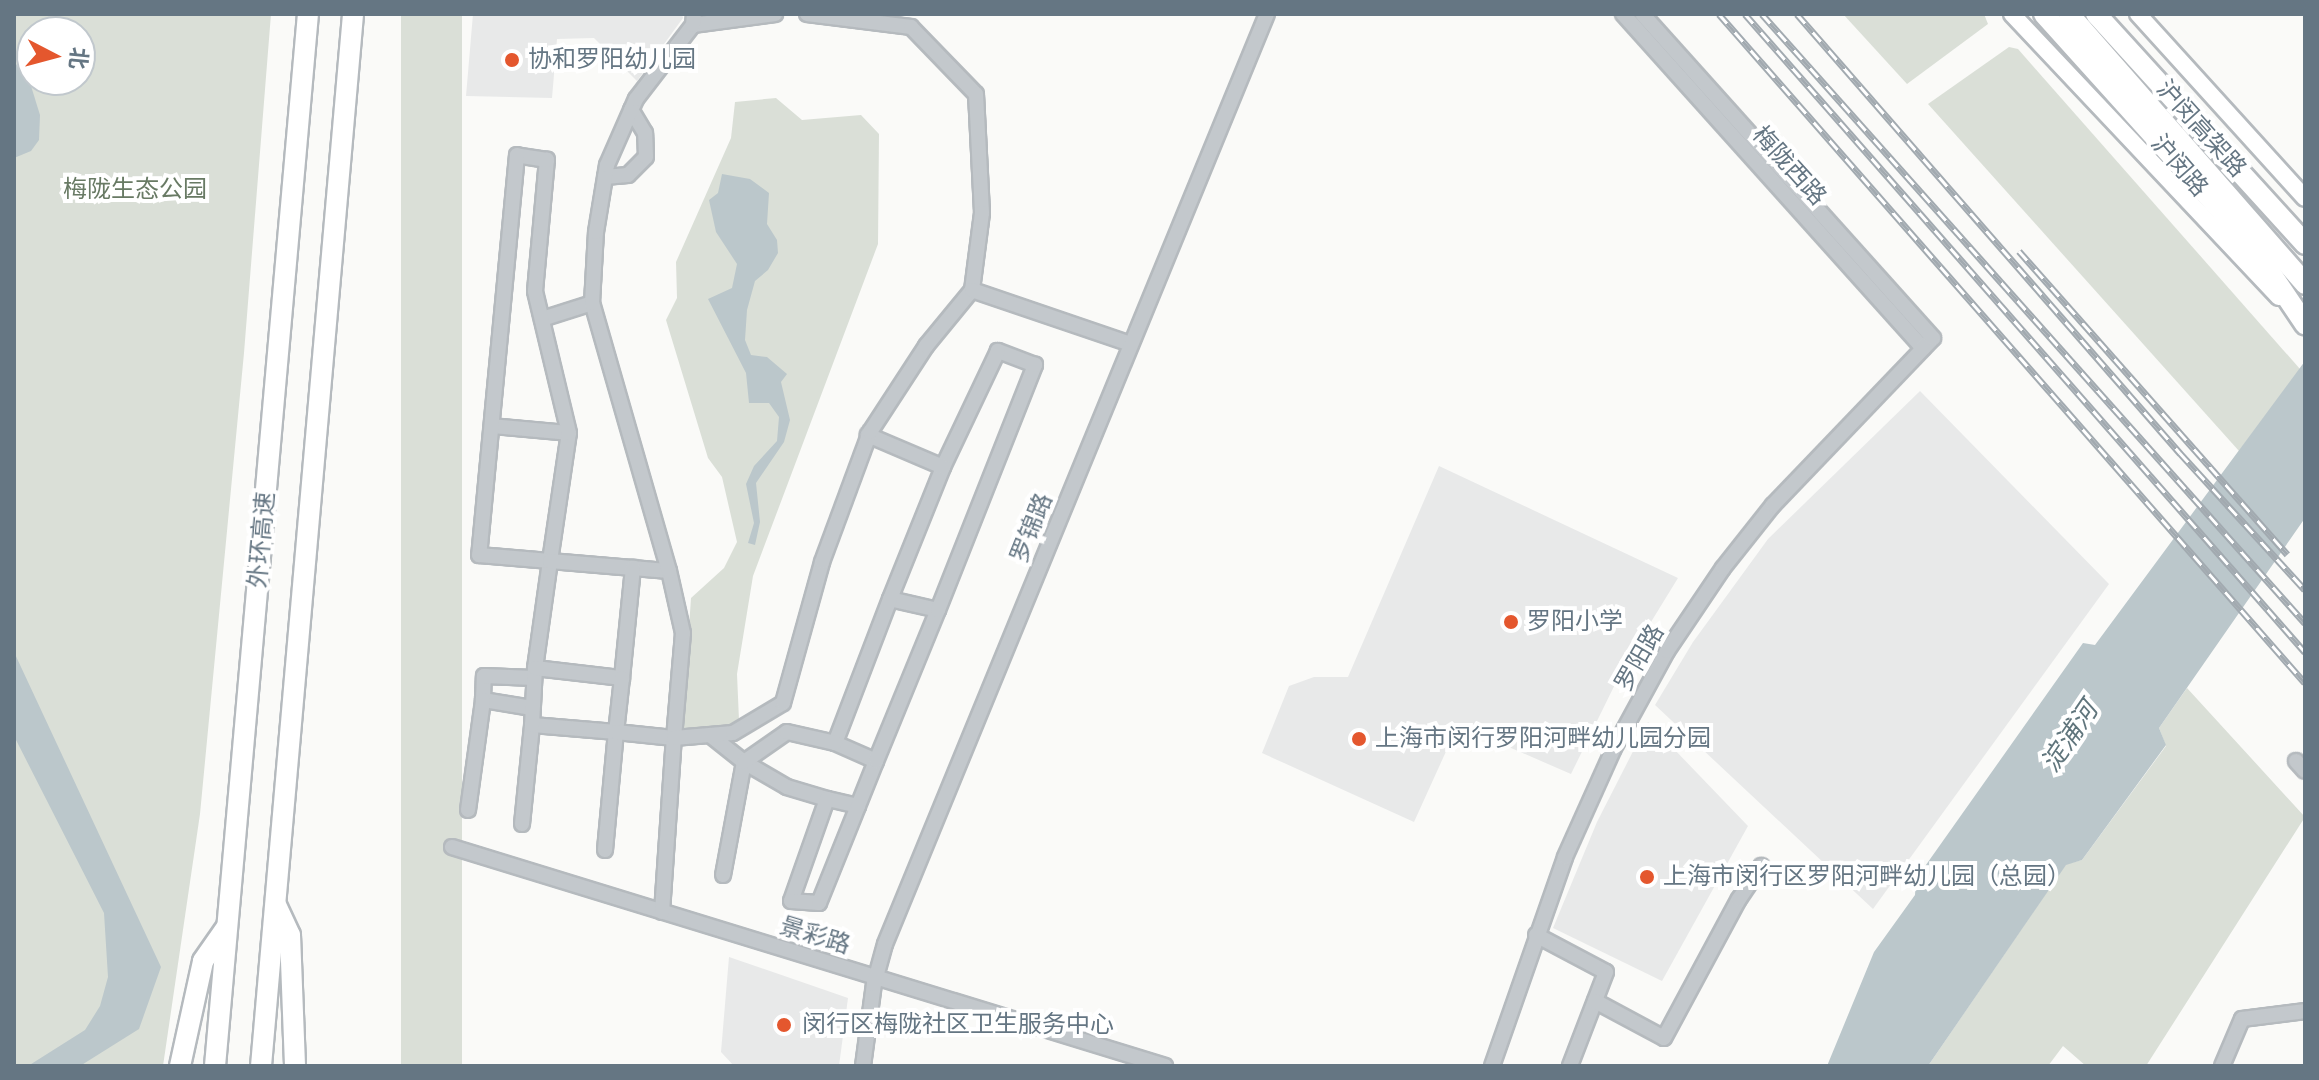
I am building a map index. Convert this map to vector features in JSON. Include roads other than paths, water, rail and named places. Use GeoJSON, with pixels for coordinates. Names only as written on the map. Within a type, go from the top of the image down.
{"type":"FeatureCollection","features":[{"type":"Feature","properties":{"kind":"highway","name":"外环高速"},"geometry":{"type":"LineString","coordinates":[[215,1066],[308,14]]}},
{"type":"Feature","properties":{"kind":"highway","name":"外环高速"},"geometry":{"type":"LineString","coordinates":[[261,1066],[353,14]]}},
{"type":"Feature","properties":{"kind":"highway","name":"沪闵路"},"geometry":{"type":"LineString","coordinates":[[2044,14],[2251,244],[2305,324]]}},
{"type":"Feature","properties":{"kind":"highway"},"geometry":{"type":"LineString","coordinates":[[2059,14],[2173,133]]}},
{"type":"Feature","properties":{"kind":"highway","name":"沪闵高架路"},"geometry":{"type":"LineString","coordinates":[[2069,14],[2305,284]]}},
{"type":"Feature","properties":{"kind":"highway","name":"沪闵高架路"},"geometry":{"type":"LineString","coordinates":[[2096,14],[2305,244]]}},
{"type":"Feature","properties":{"kind":"highway"},"geometry":{"type":"LineString","coordinates":[[2109,14],[2193,119]]}},
{"type":"Feature","properties":{"kind":"highway"},"geometry":{"type":"LineString","coordinates":[[275,903],[290,935],[295,1066]]}},
{"type":"Feature","properties":{"kind":"highway"},"geometry":{"type":"LineString","coordinates":[[180,1066],[203,961],[228,926]]}},
{"type":"Feature","properties":{"kind":"main road"},"geometry":{"type":"LineString","coordinates":[[2012,14],[2305,324]]}},
{"type":"Feature","properties":{"kind":"main road"},"geometry":{"type":"LineString","coordinates":[[2138,14],[2195,73],[2305,198]]}},
{"type":"Feature","properties":{"kind":"main road"},"geometry":{"type":"LineString","coordinates":[[2151,14],[2195,73]]}},
{"type":"Feature","properties":{"kind":"street"},"geometry":{"type":"LineString","coordinates":[[662,912],[683,633],[669,571],[592,303],[596,232],[605,177],[631,110],[693,20],[775,14]]}},
{"type":"Feature","properties":{"kind":"street"},"geometry":{"type":"LineString","coordinates":[[532,725],[674,738],[733,733],[783,703],[822,562],[868,435],[926,346],[972,290],[982,213],[976,94],[912,20],[807,14]]}},
{"type":"Feature","properties":{"kind":"street","name":"罗锦路"},"geometry":{"type":"LineString","coordinates":[[863,1066],[875,977],[885,944],[1267,14]]}},
{"type":"Feature","properties":{"kind":"street","name":"梅陇西路"},"geometry":{"type":"LineString","coordinates":[[1623,14],[1773,170]]}},
{"type":"Feature","properties":{"kind":"street","name":"梅陇西路"},"geometry":{"type":"LineString","coordinates":[[1642,14],[1773,170],[1928,343]]}},
{"type":"Feature","properties":{"kind":"street"},"geometry":{"type":"LineString","coordinates":[[605,177],[628,175],[646,157],[645,133],[631,110]]}},
{"type":"Feature","properties":{"kind":"street"},"geometry":{"type":"LineString","coordinates":[[522,824],[534,673],[550,561],[569,433],[535,291],[547,160],[517,155],[479,555],[550,561],[633,568],[669,571]]}},
{"type":"Feature","properties":{"kind":"street"},"geometry":{"type":"LineString","coordinates":[[972,290],[1131,344]]}},
{"type":"Feature","properties":{"kind":"street"},"geometry":{"type":"LineString","coordinates":[[542,319],[592,303]]}},
{"type":"Feature","properties":{"kind":"street","name":"罗阳路"},"geometry":{"type":"LineString","coordinates":[[1492,1066],[1565,857],[1613,750],[1667,651],[1723,568],[1773,505],[1928,343]]}},
{"type":"Feature","properties":{"kind":"street"},"geometry":{"type":"LineString","coordinates":[[827,799],[791,901],[819,903],[1035,365],[998,351],[943,467],[835,743]]}},
{"type":"Feature","properties":{"kind":"street"},"geometry":{"type":"LineString","coordinates":[[492,426],[569,433]]}},
{"type":"Feature","properties":{"kind":"street"},"geometry":{"type":"LineString","coordinates":[[868,435],[943,467]]}},
{"type":"Feature","properties":{"kind":"street"},"geometry":{"type":"LineString","coordinates":[[605,850],[633,568]]}},
{"type":"Feature","properties":{"kind":"street"},"geometry":{"type":"LineString","coordinates":[[890,599],[938,610]]}},
{"type":"Feature","properties":{"kind":"street"},"geometry":{"type":"LineString","coordinates":[[468,810],[484,676],[534,673],[622,678]]}},
{"type":"Feature","properties":{"kind":"street"},"geometry":{"type":"LineString","coordinates":[[483,700],[532,708]]}},
{"type":"Feature","properties":{"kind":"street"},"geometry":{"type":"LineString","coordinates":[[723,875],[744,762],[787,732],[835,743],[876,761]]}},
{"type":"Feature","properties":{"kind":"street"},"geometry":{"type":"LineString","coordinates":[[710,735],[744,762],[787,787],[858,806]]}},
{"type":"Feature","properties":{"kind":"street","name":"景彩路"},"geometry":{"type":"LineString","coordinates":[[452,847],[1165,1066]]}},
{"type":"Feature","properties":{"kind":"street"},"geometry":{"type":"LineString","coordinates":[[1595,1001],[1664,1038],[1739,899],[1761,866]]}},
{"type":"Feature","properties":{"kind":"street"},"geometry":{"type":"LineString","coordinates":[[1536,935],[1606,972],[1570,1066]]}},
{"type":"Feature","properties":{"kind":"street"},"geometry":{"type":"LineString","coordinates":[[2222,1066],[2242,1019],[2305,1011]]}},
{"type":"Feature","properties":{"kind":"water"},"geometry":{"type":"Polygon","coordinates":[[[14,61],[16,96],[34,96],[40,115],[39,140],[31,151],[14,158],[14,61]]]}},
{"type":"Feature","properties":{"kind":"water"},"geometry":{"type":"Polygon","coordinates":[[[722,174],[750,179],[769,193],[767,224],[777,240],[778,253],[768,270],[755,281],[747,310],[745,340],[751,355],[767,357],[787,374],[781,382],[790,420],[784,442],[756,483],[760,522],[755,545],[748,543],[754,523],[746,484],[754,466],[777,441],[779,417],[769,403],[749,403],[746,373],[708,299],[732,288],[737,264],[716,232],[709,200],[718,193],[722,174]]]}},
{"type":"Feature","properties":{"kind":"water","name":"淀浦河"},"geometry":{"type":"Polygon","coordinates":[[[2305,361],[2305,518],[2159,728],[2166,745],[2082,860],[2066,865],[1928,1066],[1827,1066],[1874,952],[1915,895],[1916,879],[2083,643],[2095,645],[2305,361]]]}},
{"type":"Feature","properties":{"kind":"water"},"geometry":{"type":"Polygon","coordinates":[[[14,652],[161,967],[139,1029],[80,1066],[28,1066],[85,1030],[100,1006],[108,977],[104,913],[14,736],[14,652]]]}},
{"type":"Feature","properties":{"kind":"railway"},"geometry":{"type":"LineString","coordinates":[[1719,14],[2305,683]]}},
{"type":"Feature","properties":{"kind":"railway"},"geometry":{"type":"LineString","coordinates":[[1745,14],[2305,652]]}},
{"type":"Feature","properties":{"kind":"railway"},"geometry":{"type":"LineString","coordinates":[[1762,14],[2305,623]]}},
{"type":"Feature","properties":{"kind":"railway"},"geometry":{"type":"LineString","coordinates":[[1797,14],[2180,453],[2305,590]]}},
{"type":"Feature","properties":{"kind":"railway"},"geometry":{"type":"LineString","coordinates":[[2019,251],[2287,554]]}},
{"type":"Feature","properties":{"kind":"place","name":"协和罗阳幼儿园"},"geometry":{"type":"Point","coordinates":[512,60]}},
{"type":"Feature","properties":{"kind":"place","name":"罗阳小学"},"geometry":{"type":"Point","coordinates":[1511,622]}},
{"type":"Feature","properties":{"kind":"place","name":"上海市闵行罗阳河畔幼儿园分园"},"geometry":{"type":"Point","coordinates":[1359,739]}},
{"type":"Feature","properties":{"kind":"place","name":"上海市闵行区罗阳河畔幼儿园（总园）"},"geometry":{"type":"Point","coordinates":[1647,877]}},
{"type":"Feature","properties":{"kind":"place","name":"闵行区梅陇社区卫生服务中心"},"geometry":{"type":"Point","coordinates":[784,1025]}},
{"type":"Feature","properties":{"kind":"park label","name":"梅陇生态公园"},"geometry":{"type":"Point","coordinates":[135,190]}}]}
